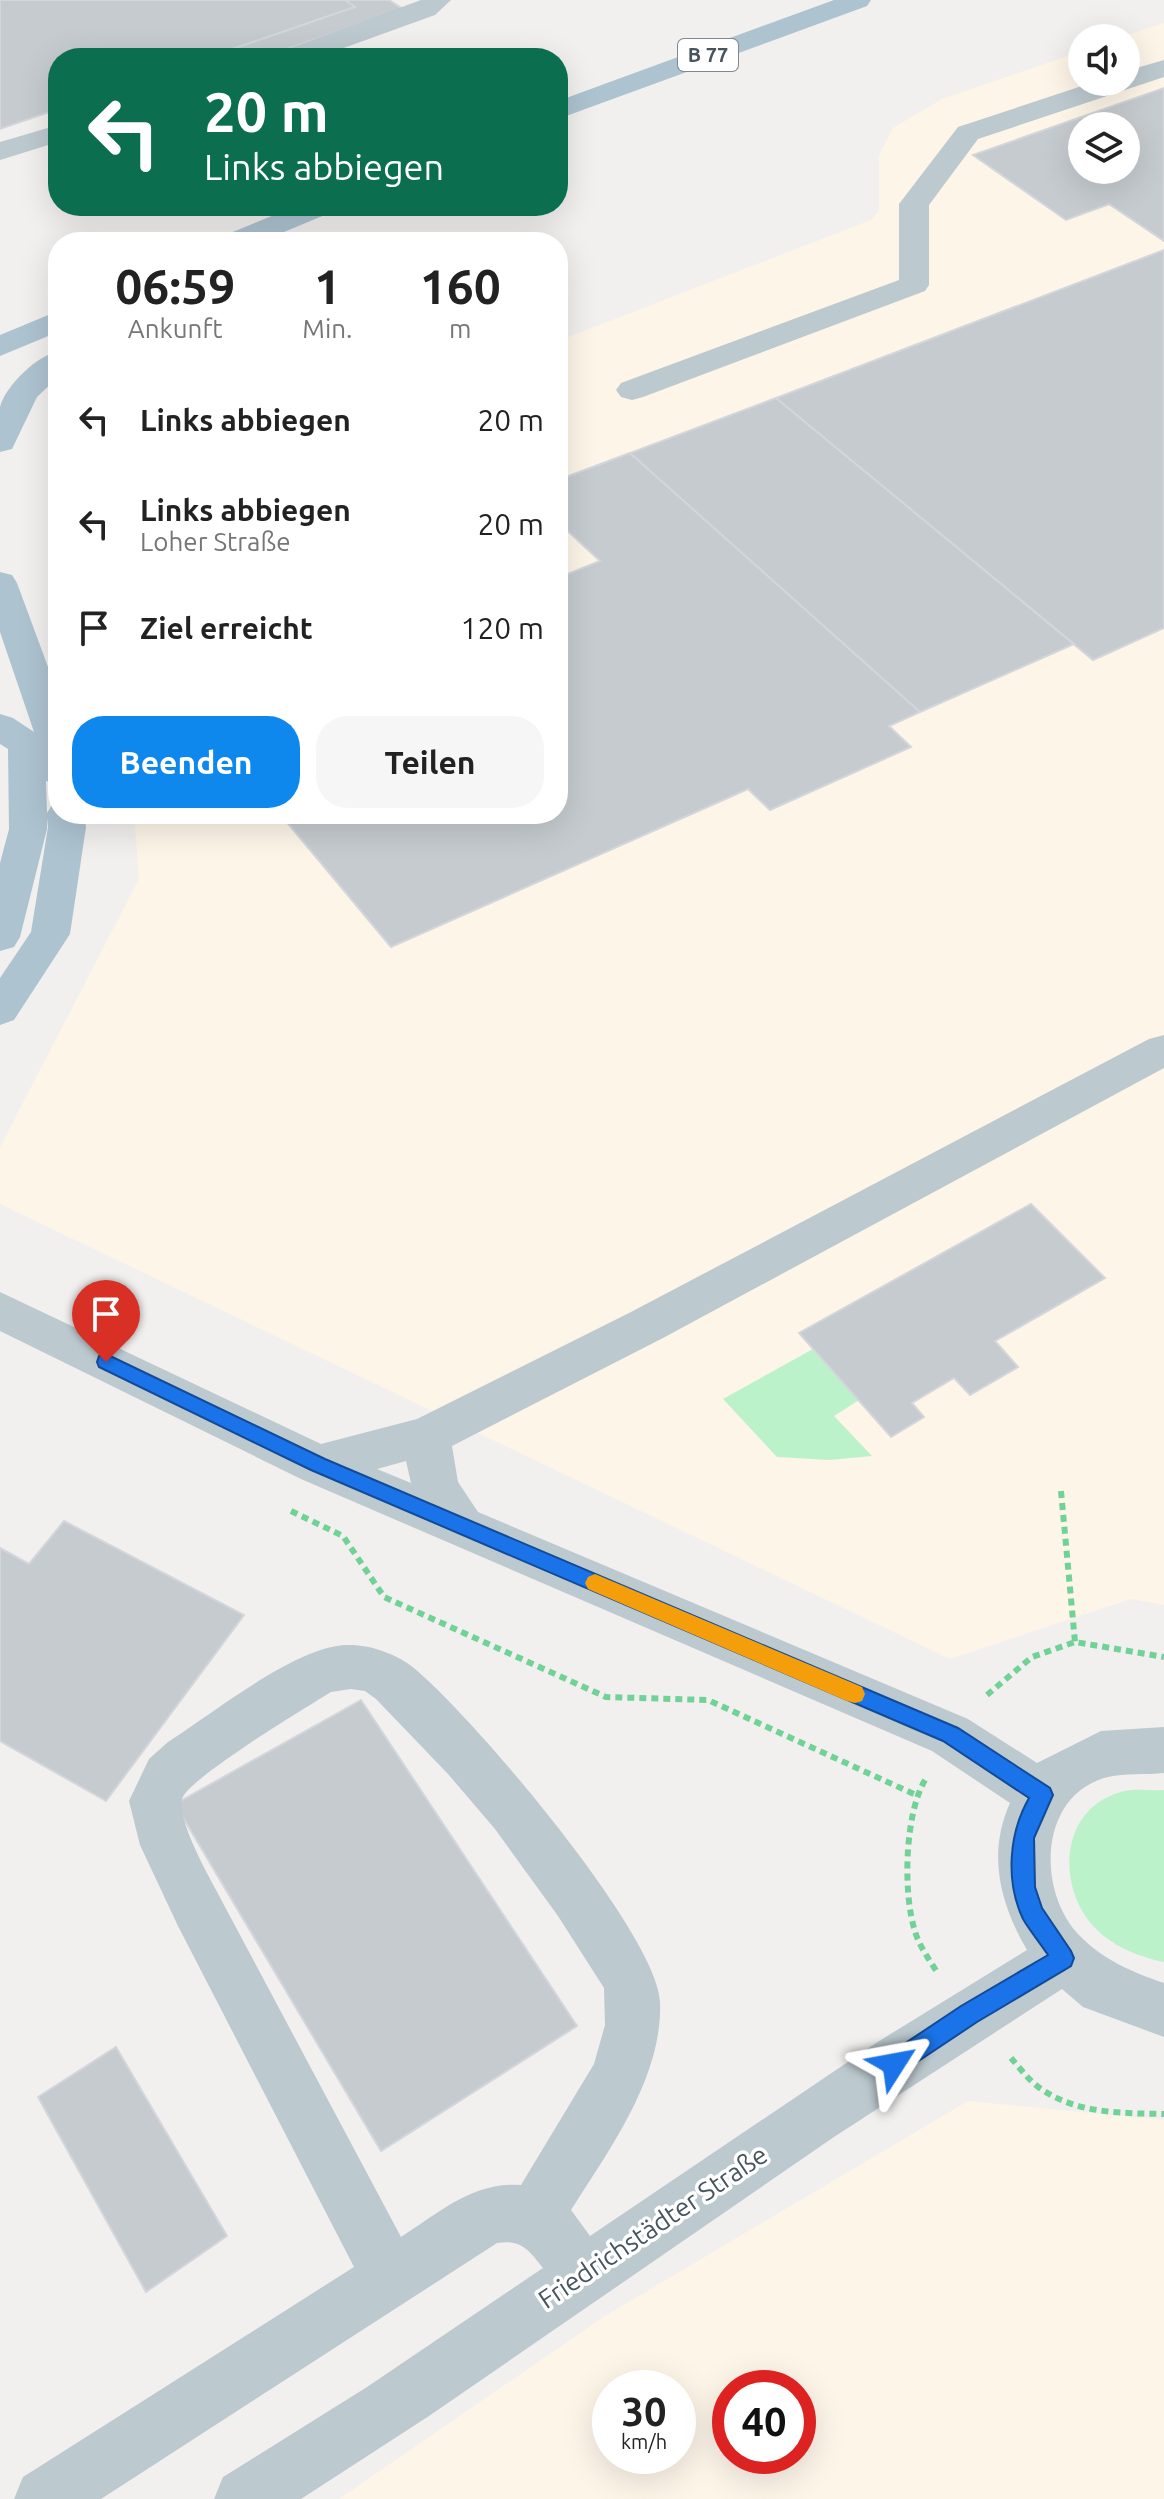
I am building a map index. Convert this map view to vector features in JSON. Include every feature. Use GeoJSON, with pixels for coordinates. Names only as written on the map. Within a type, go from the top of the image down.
{"type":"FeatureCollection","features":[{"type":"Feature","properties":{"kind":"main road","name":"B 77"},"geometry":{"type":"LineString","coordinates":[[568,107],[858,0]]}},
{"type":"Feature","properties":{"kind":"main road"},"geometry":{"type":"LineString","coordinates":[[258,232],[298,216]]}},
{"type":"Feature","properties":{"kind":"main road"},"geometry":{"type":"LineString","coordinates":[[0,335],[48,318]]}},
{"type":"Feature","properties":{"kind":"main road"},"geometry":{"type":"LineString","coordinates":[[0,347],[48,325]]}},
{"type":"Feature","properties":{"kind":"main road"},"geometry":{"type":"LineString","coordinates":[[0,442],[23,393],[48,369]]}},
{"type":"Feature","properties":{"kind":"main road"},"geometry":{"type":"LineString","coordinates":[[0,583],[48,717]]}},
{"type":"Feature","properties":{"kind":"main road"},"geometry":{"type":"LineString","coordinates":[[0,726],[26,744],[28,829],[0,937]]}},
{"type":"Feature","properties":{"kind":"main road"},"geometry":{"type":"LineString","coordinates":[[0,1010],[50,934],[67,824]]}},
{"type":"Feature","properties":{"kind":"street"},"geometry":{"type":"LineString","coordinates":[[318,48],[426,9],[438,0]]}},
{"type":"Feature","properties":{"kind":"street"},"geometry":{"type":"LineString","coordinates":[[1140,76],[1164,68]]}},
{"type":"Feature","properties":{"kind":"street"},"geometry":{"type":"LineString","coordinates":[[632,390],[914,285],[914,204],[968,133],[1079,96]]}},
{"type":"Feature","properties":{"kind":"street"},"geometry":{"type":"LineString","coordinates":[[0,151],[48,136]]}},
{"type":"Feature","properties":{"kind":"street"},"geometry":{"type":"LineString","coordinates":[[318,1465],[428,1436],[647,1325],[1164,1050]]}},
{"type":"Feature","properties":{"kind":"street"},"geometry":{"type":"LineString","coordinates":[[0,1310],[318,1465],[950,1735],[1042,1795]]}},
{"type":"Feature","properties":{"kind":"street"},"geometry":{"type":"LineString","coordinates":[[428,1436],[428,1461],[434,1487],[462,1527]]}},
{"type":"Feature","properties":{"kind":"street"},"geometry":{"type":"LineString","coordinates":[[390,2276],[197,1908],[166,1845],[155,1801],[167,1776],[186,1759],[316,1674],[338,1666],[357,1665],[389,1678],[496,1788],[622,1966],[633,1997],[631,2039],[614,2086],[534,2216]]}},
{"type":"Feature","properties":{"kind":"street"},"geometry":{"type":"LineString","coordinates":[[1164,1750],[1134,1748],[1106,1753],[1082,1762],[1060,1776],[1042,1795],[1030,1816],[1023,1838],[1024,1887],[1032,1913],[1063,1958],[1085,1978],[1111,1994],[1138,2005],[1164,2010]]}},
{"type":"Feature","properties":{"kind":"street","name":"Friedrichstädter Straße"},"geometry":{"type":"LineString","coordinates":[[245,2499],[407,2396],[969,2014],[1063,1958]]}},
{"type":"Feature","properties":{"kind":"street"},"geometry":{"type":"LineString","coordinates":[[45,2499],[488,2215],[509,2211],[534,2216],[552,2233],[581,2275]]}},
{"type":"Feature","properties":{"kind":"path"},"geometry":{"type":"LineString","coordinates":[[1061,1491],[1075,1642]]}},
{"type":"Feature","properties":{"kind":"path"},"geometry":{"type":"LineString","coordinates":[[286,1508],[343,1536],[384,1597],[606,1697],[708,1700],[916,1795]]}},
{"type":"Feature","properties":{"kind":"path"},"geometry":{"type":"LineString","coordinates":[[950,1735],[996,1684],[1032,1657],[1075,1642],[1164,1657]]}},
{"type":"Feature","properties":{"kind":"shaded area"},"geometry":{"type":"Polygon","coordinates":[[[1164,23],[1164,1605],[1131,1599],[950,1659],[0,1204],[0,1147],[139,879],[135,824],[568,824],[568,337],[871,220],[879,211],[879,155],[893,128],[942,99],[1068,56],[1068,96],[1140,96],[1140,31],[1164,23]]]}},
{"type":"Feature","properties":{"kind":"shaded area"},"geometry":{"type":"Polygon","coordinates":[[[968,2101],[1164,2120],[1164,2499],[339,2499],[605,2316],[968,2101]]]}},
{"type":"Feature","properties":{"kind":"green space"},"geometry":{"type":"Polygon","coordinates":[[[813,1349],[859,1400],[834,1416],[872,1456],[829,1460],[777,1457],[723,1399],[813,1349]]]}},
{"type":"Feature","properties":{"kind":"green space"},"geometry":{"type":"Polygon","coordinates":[[[1164,1790],[1164,1962],[1121,1947],[1093,1926],[1077,1900],[1069,1863],[1077,1827],[1087,1812],[1102,1800],[1126,1791],[1164,1790]]]}},
{"type":"Feature","properties":{"kind":"building"},"geometry":{"type":"Polygon","coordinates":[[[0,0],[345,0],[355,7],[235,48],[48,48],[48,112],[0,129],[0,0]]]}},
{"type":"Feature","properties":{"kind":"building"},"geometry":{"type":"Polygon","coordinates":[[[345,0],[389,0],[403,9],[290,48],[235,48],[355,7],[345,0]]]}},
{"type":"Feature","properties":{"kind":"building"},"geometry":{"type":"Polygon","coordinates":[[[1164,88],[1164,241],[1109,204],[1066,220],[973,155],[1068,122],[1068,184],[1140,184],[1140,112],[1096,112],[1164,88]]]}},
{"type":"Feature","properties":{"kind":"building"},"geometry":{"type":"Polygon","coordinates":[[[1164,250],[1164,628],[1093,660],[776,398],[1164,250]]]}},
{"type":"Feature","properties":{"kind":"building"},"geometry":{"type":"Polygon","coordinates":[[[776,398],[1074,644],[920,712],[630,453],[776,398]]]}},
{"type":"Feature","properties":{"kind":"building"},"geometry":{"type":"Polygon","coordinates":[[[630,453],[920,712],[889,726],[911,747],[770,810],[748,789],[391,947],[288,824],[568,824],[568,574],[600,561],[568,531],[568,476],[630,453]]]}},
{"type":"Feature","properties":{"kind":"building"},"geometry":{"type":"Polygon","coordinates":[[[1031,1204],[1105,1278],[995,1341],[1018,1367],[970,1395],[954,1378],[912,1403],[924,1417],[891,1437],[799,1333],[1031,1204]]]}},
{"type":"Feature","properties":{"kind":"building"},"geometry":{"type":"Polygon","coordinates":[[[64,1521],[244,1615],[106,1801],[0,1741],[0,1548],[29,1564],[64,1521]]]}},
{"type":"Feature","properties":{"kind":"building"},"geometry":{"type":"Polygon","coordinates":[[[361,1700],[577,2026],[381,2151],[175,1804],[361,1700]]]}},
{"type":"Feature","properties":{"kind":"building"},"geometry":{"type":"Polygon","coordinates":[[[116,2047],[227,2236],[146,2292],[38,2097],[116,2047]]]}},
{"type":"Feature","properties":{"kind":"slow traffic"},"geometry":{"type":"LineString","coordinates":[[595,1583],[855,1694]]}},
{"type":"Feature","properties":{"kind":"route"},"geometry":{"type":"LineString","coordinates":[[106,1362],[318,1465],[950,1735],[1042,1795],[1030,1816],[1023,1838],[1021,1862],[1024,1887],[1032,1913],[1063,1958],[969,2014],[894,2064]]}}]}
